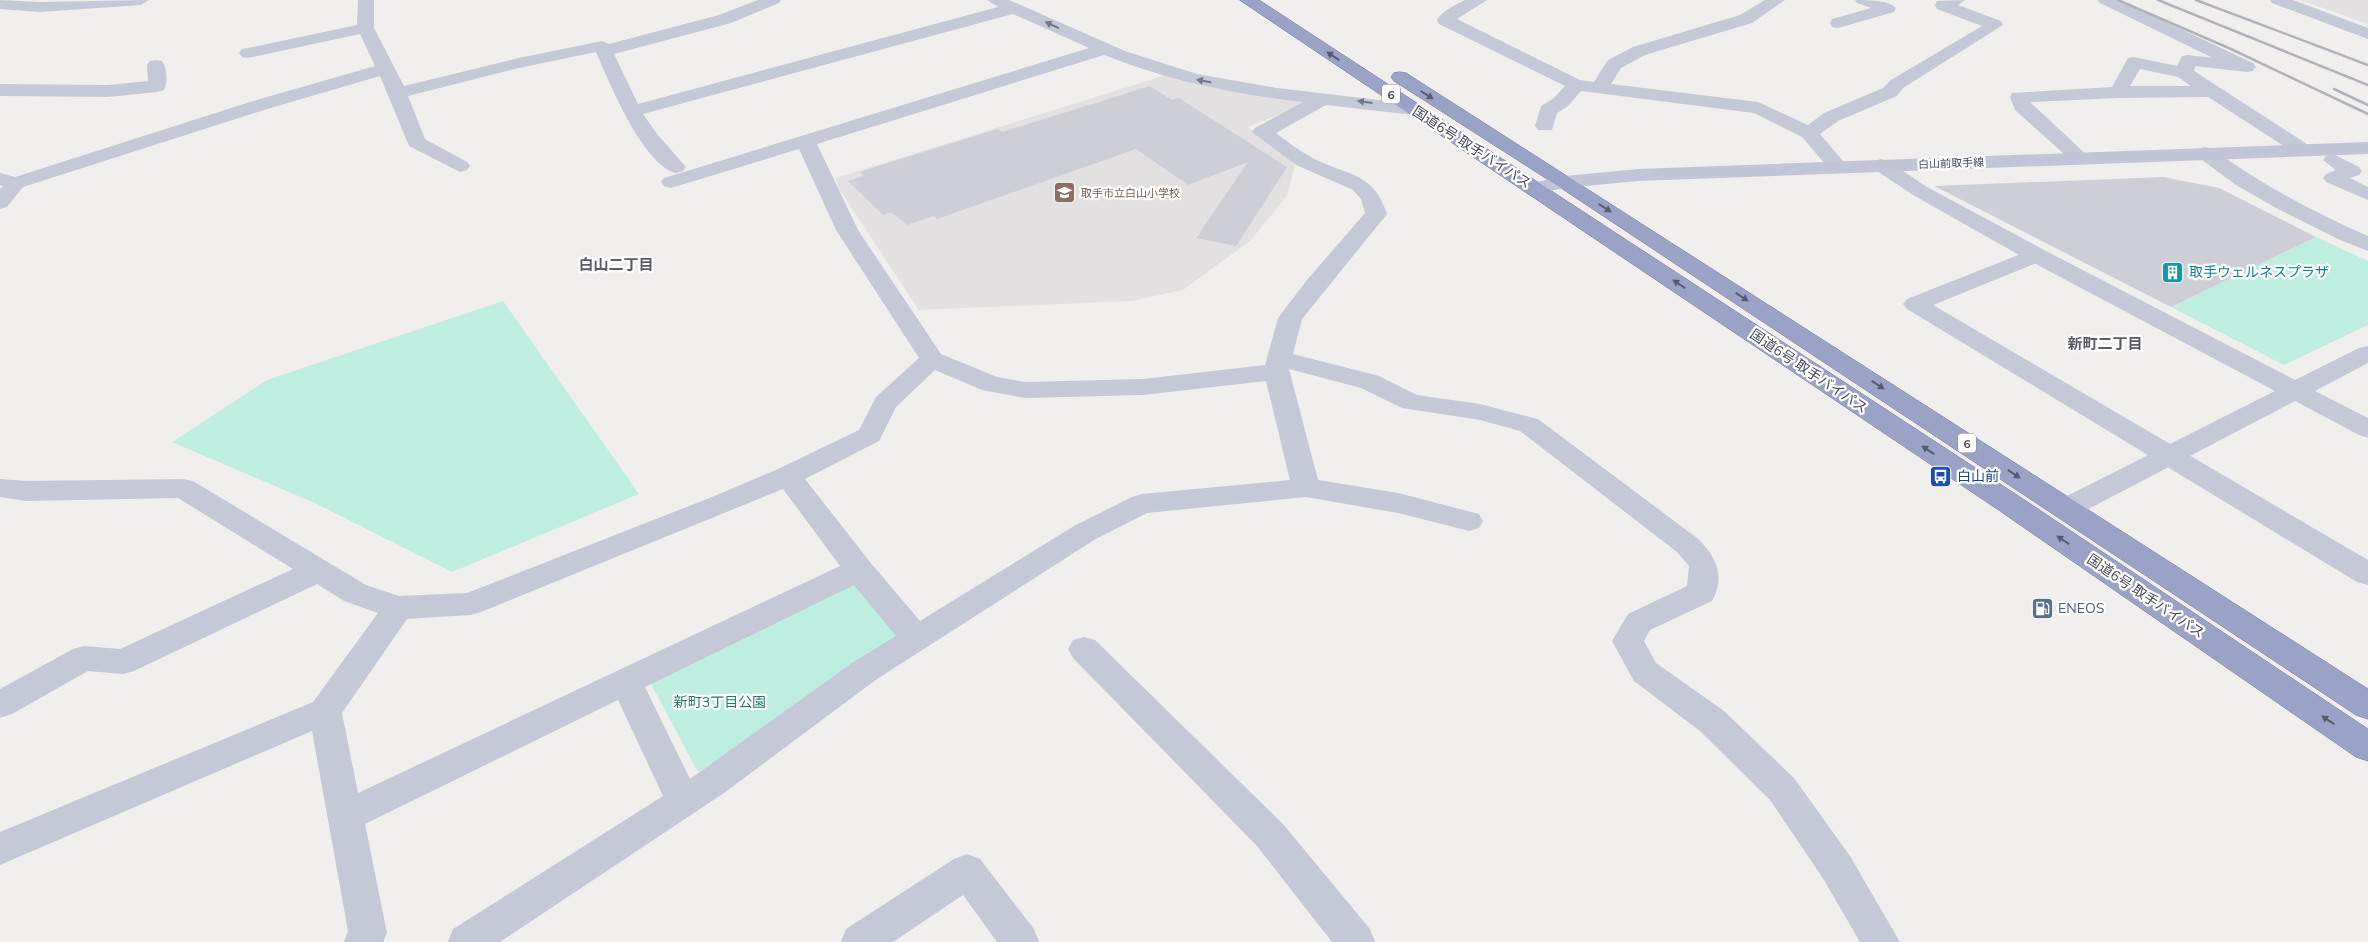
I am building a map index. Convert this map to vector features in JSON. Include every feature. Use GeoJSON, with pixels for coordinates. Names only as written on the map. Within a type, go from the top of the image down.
{"type":"FeatureCollection","features":[{"type":"Feature","properties":{"kind":"highway","name":"国道6号 取手バイパス"},"geometry":{"type":"LineString","coordinates":[[1248,0],[2010,504],[2368,747]]}},
{"type":"Feature","properties":{"kind":"highway"},"geometry":{"type":"LineString","coordinates":[[1278,0],[1311,22]]}},
{"type":"Feature","properties":{"kind":"highway","name":"国道6号 取手バイパス"},"geometry":{"type":"LineString","coordinates":[[1386,69],[1565,182],[2368,706]]}},
{"type":"Feature","properties":{"kind":"main road","name":"白山前取手線"},"geometry":{"type":"LineString","coordinates":[[1534,188],[1565,182],[1638,175],[2368,148]]}},
{"type":"Feature","properties":{"kind":"street"},"geometry":{"type":"LineString","coordinates":[[0,4],[40,7],[141,0]]}},
{"type":"Feature","properties":{"kind":"street"},"geometry":{"type":"LineString","coordinates":[[366,0],[365,28],[398,93],[416,142],[460,166]]}},
{"type":"Feature","properties":{"kind":"street"},"geometry":{"type":"LineString","coordinates":[[604,52],[725,19],[773,0]]}},
{"type":"Feature","properties":{"kind":"street"},"geometry":{"type":"LineString","coordinates":[[995,0],[1126,58],[1195,79],[1246,89],[1414,109]]}},
{"type":"Feature","properties":{"kind":"street"},"geometry":{"type":"LineString","coordinates":[[633,111],[1021,11],[1041,0]]}},
{"type":"Feature","properties":{"kind":"street"},"geometry":{"type":"LineString","coordinates":[[1479,0],[1458,9],[1445,20],[1576,85],[1758,108],[1809,134],[1838,167]]}},
{"type":"Feature","properties":{"kind":"street"},"geometry":{"type":"LineString","coordinates":[[1743,0],[1774,3]]}},
{"type":"Feature","properties":{"kind":"street"},"geometry":{"type":"LineString","coordinates":[[1838,23],[1888,8],[1863,0]]}},
{"type":"Feature","properties":{"kind":"street"},"geometry":{"type":"LineString","coordinates":[[1809,134],[1831,117],[1890,92],[1897,84],[1995,25],[1943,5],[1957,0]]}},
{"type":"Feature","properties":{"kind":"street"},"geometry":{"type":"LineString","coordinates":[[2106,0],[2247,67],[2188,60],[2184,73]]}},
{"type":"Feature","properties":{"kind":"street"},"geometry":{"type":"LineString","coordinates":[[2278,0],[2368,34]]}},
{"type":"Feature","properties":{"kind":"street"},"geometry":{"type":"LineString","coordinates":[[1600,87],[1614,64],[1639,51],[1746,19],[1774,3]]}},
{"type":"Feature","properties":{"kind":"street"},"geometry":{"type":"LineString","coordinates":[[248,53],[365,28]]}},
{"type":"Feature","properties":{"kind":"street"},"geometry":{"type":"LineString","coordinates":[[398,93],[519,63],[602,46],[616,82],[673,175],[808,146],[1126,58]]}},
{"type":"Feature","properties":{"kind":"street"},"geometry":{"type":"LineString","coordinates":[[808,146],[1105,49]]}},
{"type":"Feature","properties":{"kind":"street"},"geometry":{"type":"LineString","coordinates":[[2118,92],[2134,62],[2184,73],[2303,150]]}},
{"type":"Feature","properties":{"kind":"street"},"geometry":{"type":"LineString","coordinates":[[0,90],[108,91],[157,86],[156,65]]}},
{"type":"Feature","properties":{"kind":"street"},"geometry":{"type":"LineString","coordinates":[[0,203],[8,181],[386,69]]}},
{"type":"Feature","properties":{"kind":"street"},"geometry":{"type":"LineString","coordinates":[[1545,126],[1548,110],[1561,102],[1576,85]]}},
{"type":"Feature","properties":{"kind":"street"},"geometry":{"type":"LineString","coordinates":[[2080,158],[2022,106],[2019,97],[2118,92],[2210,91]]}},
{"type":"Feature","properties":{"kind":"street"},"geometry":{"type":"LineString","coordinates":[[1306,488],[1279,365],[1290,318],[1315,285],[1376,214],[1371,197],[1360,186],[1303,161],[1262,132],[1325,98]]}},
{"type":"Feature","properties":{"kind":"street"},"geometry":{"type":"LineString","coordinates":[[808,146],[847,230],[932,359],[991,384],[1025,390],[1143,387],[1279,365],[1370,382],[1411,402],[1488,414],[1530,425],[1687,545],[1703,561],[1706,572],[1701,593],[1639,622],[1628,640],[1645,672],[1712,721],[1782,789],[1838,868],[1881,942]]}},
{"type":"Feature","properties":{"kind":"street"},"geometry":{"type":"LineString","coordinates":[[2205,153],[2264,195],[2368,244]]}},
{"type":"Feature","properties":{"kind":"street"},"geometry":{"type":"LineString","coordinates":[[2333,160],[2352,171],[2333,178],[2368,194]]}},
{"type":"Feature","properties":{"kind":"street"},"geometry":{"type":"LineString","coordinates":[[1881,165],[1920,191],[2036,255],[2368,429]]}},
{"type":"Feature","properties":{"kind":"street"},"geometry":{"type":"LineString","coordinates":[[2036,255],[1914,304],[2368,574]]}},
{"type":"Feature","properties":{"kind":"street"},"geometry":{"type":"LineString","coordinates":[[2067,508],[2368,353]]}},
{"type":"Feature","properties":{"kind":"street"},"geometry":{"type":"LineString","coordinates":[[0,488],[26,492],[183,488],[354,593],[398,608],[470,604],[713,508],[788,476],[870,435],[885,404],[932,359]]}},
{"type":"Feature","properties":{"kind":"street"},"geometry":{"type":"LineString","coordinates":[[788,476],[858,570],[917,639]]}},
{"type":"Feature","properties":{"kind":"street"},"geometry":{"type":"LineString","coordinates":[[467,942],[684,802],[866,670],[1084,533],[1142,504],[1306,488],[1398,503],[1469,521]]}},
{"type":"Feature","properties":{"kind":"street"},"geometry":{"type":"LineString","coordinates":[[346,816],[858,570]]}},
{"type":"Feature","properties":{"kind":"street"},"geometry":{"type":"LineString","coordinates":[[0,705],[84,658],[123,662],[317,571]]}},
{"type":"Feature","properties":{"kind":"street"},"geometry":{"type":"LineString","coordinates":[[0,849],[326,711],[398,608]]}},
{"type":"Feature","properties":{"kind":"street"},"geometry":{"type":"LineString","coordinates":[[1084,649],[1270,835],[1356,942]]}},
{"type":"Feature","properties":{"kind":"street"},"geometry":{"type":"LineString","coordinates":[[626,682],[684,802]]}},
{"type":"Feature","properties":{"kind":"street"},"geometry":{"type":"LineString","coordinates":[[326,711],[368,933],[363,942]]}},
{"type":"Feature","properties":{"kind":"street"},"geometry":{"type":"LineString","coordinates":[[860,942],[967,871],[1020,942]]}},
{"type":"Feature","properties":{"kind":"shaded area"},"geometry":{"type":"Polygon","coordinates":[[[2300,0],[2368,0],[2368,24],[2300,0]]]}},
{"type":"Feature","properties":{"kind":"shaded area","name":"取手市立白山小学校"},"geometry":{"type":"Polygon","coordinates":[[[1166,75],[1309,103],[1248,127],[1295,165],[1287,196],[1250,241],[1183,290],[1132,301],[919,310],[839,189],[836,178],[1166,75]]]}},
{"type":"Feature","properties":{"kind":"green space"},"geometry":{"type":"Polygon","coordinates":[[[2316,237],[2368,261],[2368,325],[2284,365],[2171,307],[2316,237]]]}},
{"type":"Feature","properties":{"kind":"green space"},"geometry":{"type":"Polygon","coordinates":[[[503,301],[639,494],[452,572],[317,504],[172,442],[267,380],[503,301]]]}},
{"type":"Feature","properties":{"kind":"green space","name":"新町3丁目公園"},"geometry":{"type":"Polygon","coordinates":[[[859,570],[917,639],[698,772],[651,684],[859,570]]]}},
{"type":"Feature","properties":{"kind":"building"},"geometry":{"type":"Polygon","coordinates":[[[1150,86],[1172,100],[1179,98],[1287,167],[1236,246],[1196,238],[1248,162],[1188,185],[1136,149],[937,219],[934,216],[907,225],[891,212],[883,215],[848,181],[864,176],[860,172],[891,162],[998,129],[1002,132],[1150,86]]]}},
{"type":"Feature","properties":{"kind":"building","name":"取手ウェルネスプラザ"},"geometry":{"type":"Polygon","coordinates":[[[2163,177],[2219,188],[2316,237],[2171,307],[1934,186],[2163,177]]]}},
{"type":"Feature","properties":{"kind":"railway"},"geometry":{"type":"LineString","coordinates":[[2118,0],[2231,49],[2368,114]]}},
{"type":"Feature","properties":{"kind":"railway"},"geometry":{"type":"LineString","coordinates":[[2158,0],[2368,85]]}},
{"type":"Feature","properties":{"kind":"railway"},"geometry":{"type":"LineString","coordinates":[[2196,0],[2368,65]]}},
{"type":"Feature","properties":{"kind":"railway"},"geometry":{"type":"LineString","coordinates":[[2334,89],[2368,105]]}},
{"type":"Feature","properties":{"kind":"place","name":"取手市立白山小学校"},"geometry":{"type":"Point","coordinates":[1065,193]}},
{"type":"Feature","properties":{"kind":"place","name":"取手ウェルネスプラザ"},"geometry":{"type":"Point","coordinates":[2173,272]}},
{"type":"Feature","properties":{"kind":"place","name":"白山前"},"geometry":{"type":"Point","coordinates":[1941,476]}},
{"type":"Feature","properties":{"kind":"place","name":"ENEOS"},"geometry":{"type":"Point","coordinates":[2042,608]}},
{"type":"Feature","properties":{"kind":"district","name":"白山二丁目"},"geometry":{"type":"Point","coordinates":[616,264]}},
{"type":"Feature","properties":{"kind":"district","name":"新町二丁目"},"geometry":{"type":"Point","coordinates":[2105,343]}}]}
